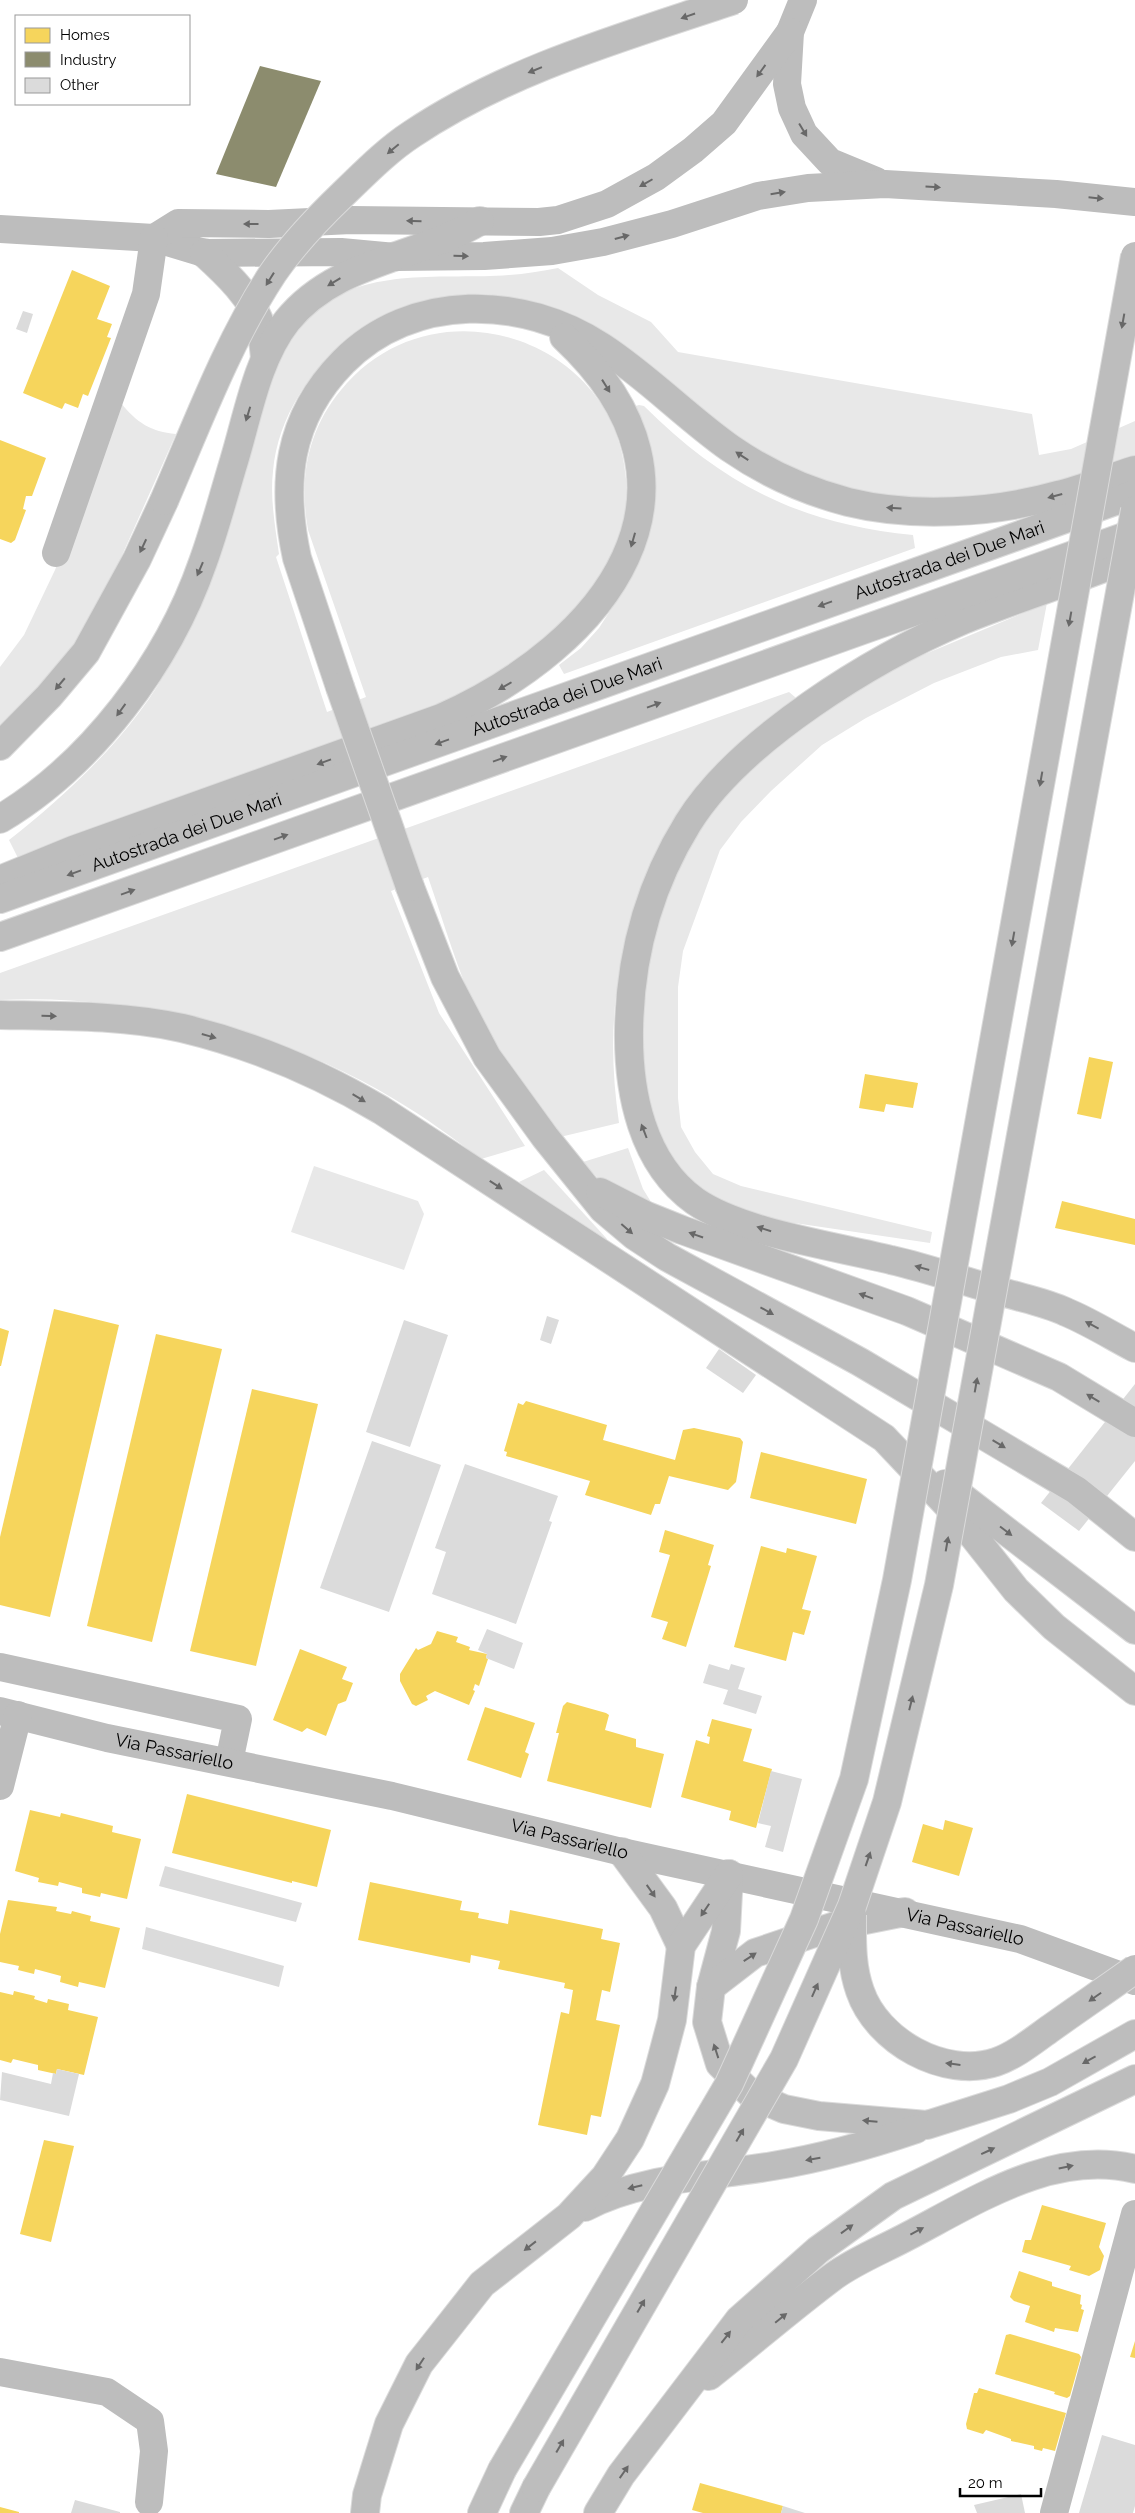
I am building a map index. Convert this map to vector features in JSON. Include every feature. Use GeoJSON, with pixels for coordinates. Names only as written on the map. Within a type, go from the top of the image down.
{"type":"FeatureCollection","features":[{"type":"Feature","properties":{"kind":"main road"},"geometry":{"type":"LineString","coordinates":[[0,746],[50,696],[86,652],[137,559],[220,372],[246,319],[273,274],[295,243],[366,172],[410,135],[459,105],[575,53],[734,0]]}},
{"type":"Feature","properties":{"kind":"main road"},"geometry":{"type":"LineString","coordinates":[[154,238],[178,224],[269,224],[351,220],[539,222],[558,220],[607,204],[656,177],[693,150],[724,123],[790,32],[803,0]]}},
{"type":"Feature","properties":{"kind":"main road"},"geometry":{"type":"LineString","coordinates":[[790,32],[788,84],[792,108],[804,134],[830,162],[885,184]]}},
{"type":"Feature","properties":{"kind":"main road"},"geometry":{"type":"LineString","coordinates":[[0,229],[154,238],[204,253],[341,252],[395,257],[484,256],[552,252],[603,242],[672,224],[758,196],[808,188],[885,184],[1056,194],[1135,202]]}},
{"type":"Feature","properties":{"kind":"main road"},"geometry":{"type":"LineString","coordinates":[[0,819],[67,770],[114,720],[148,672],[178,618],[203,563],[265,358],[287,321],[313,295],[349,273],[461,233],[480,221]]}},
{"type":"Feature","properties":{"kind":"main road"},"geometry":{"type":"LineString","coordinates":[[56,553],[146,294],[154,238]]}},
{"type":"Feature","properties":{"kind":"main road"},"geometry":{"type":"LineString","coordinates":[[204,253],[218,266],[247,300],[260,325],[265,358]]}},
{"type":"Feature","properties":{"kind":"main road"},"geometry":{"type":"LineString","coordinates":[[482,2513],[502,2470],[729,2084],[804,1919],[854,1779],[897,1580],[1135,256]]}},
{"type":"Feature","properties":{"kind":"main road"},"geometry":{"type":"LineString","coordinates":[[1135,470],[1059,495],[1024,503],[964,511],[878,507],[849,502],[814,491],[757,466],[708,432],[631,368],[601,346],[566,328],[534,317],[504,309],[474,308],[446,310],[396,325],[353,352],[321,388],[308,407],[292,455],[288,490],[289,513],[297,558],[410,887],[445,977],[487,1057],[540,1130],[603,1209],[635,1236],[667,1257],[860,1362],[1076,1490],[1135,1537]]}},
{"type":"Feature","properties":{"kind":"main road"},"geometry":{"type":"LineString","coordinates":[[0,880],[72,850],[441,718],[476,703],[544,659],[573,632],[599,603],[629,554],[637,522],[640,471],[630,433],[621,410],[589,360],[562,335],[534,317]]}},
{"type":"Feature","properties":{"kind":"main road","name":"Autostrada dei Due Mari"},"geometry":{"type":"LineString","coordinates":[[0,899],[1135,494]]}},
{"type":"Feature","properties":{"kind":"main road"},"geometry":{"type":"LineString","coordinates":[[524,2513],[536,2488],[784,2059],[852,1906],[887,1802],[939,1586],[1135,510]]}},
{"type":"Feature","properties":{"kind":"main road","name":"Autostrada dei Due Mari"},"geometry":{"type":"LineString","coordinates":[[0,938],[1135,533]]}},
{"type":"Feature","properties":{"kind":"main road"},"geometry":{"type":"LineString","coordinates":[[1135,556],[964,620],[915,642],[866,669],[809,706],[752,752],[715,789],[690,820],[666,863],[638,942],[630,994],[629,1046],[634,1088],[642,1129],[655,1157],[673,1181],[696,1202],[726,1216],[769,1231],[896,1261],[1064,1311],[1135,1348]]}},
{"type":"Feature","properties":{"kind":"main road"},"geometry":{"type":"LineString","coordinates":[[0,1015],[100,1018],[180,1028],[276,1058],[334,1083],[381,1110],[884,1438],[1135,1630]]}},
{"type":"Feature","properties":{"kind":"main road"},"geometry":{"type":"LineString","coordinates":[[582,1181],[613,1200],[647,1216],[907,1311],[1060,1377],[1135,1423]]}},
{"type":"Feature","properties":{"kind":"main road"},"geometry":{"type":"LineString","coordinates":[[884,1438],[955,1513],[1016,1590],[1054,1627],[1135,1691]]}},
{"type":"Feature","properties":{"kind":"main road"},"geometry":{"type":"LineString","coordinates":[[0,1667],[238,1719],[229,1762]]}},
{"type":"Feature","properties":{"kind":"main road"},"geometry":{"type":"LineString","coordinates":[[0,1786],[9,1713]]}},
{"type":"Feature","properties":{"kind":"main road","name":"Via Passariello"},"geometry":{"type":"LineString","coordinates":[[9,1713],[107,1738],[392,1796],[622,1852],[905,1912],[1020,1939],[1135,1981]]}},
{"type":"Feature","properties":{"kind":"main road"},"geometry":{"type":"LineString","coordinates":[[622,1852],[663,1908],[681,1946]]}},
{"type":"Feature","properties":{"kind":"main road"},"geometry":{"type":"LineString","coordinates":[[365,2513],[367,2495],[389,2424],[419,2364],[482,2284],[569,2216],[605,2177],[630,2139],[655,2084],[672,2020],[681,1946],[729,1874]]}},
{"type":"Feature","properties":{"kind":"main road"},"geometry":{"type":"LineString","coordinates":[[729,1874],[726,1930],[711,1986],[707,2022],[720,2064],[752,2095],[784,2109],[819,2116],[927,2125]]}},
{"type":"Feature","properties":{"kind":"main road"},"geometry":{"type":"LineString","coordinates":[[852,1906],[852,1963],[860,1991],[867,2006],[884,2028],[914,2052],[941,2062],[971,2066],[996,2062],[1021,2049],[1135,1969]]}},
{"type":"Feature","properties":{"kind":"main road"},"geometry":{"type":"LineString","coordinates":[[711,1986],[756,1953],[835,1926],[905,1912]]}},
{"type":"Feature","properties":{"kind":"main road"},"geometry":{"type":"LineString","coordinates":[[569,2216],[610,2194],[650,2184],[826,2156],[1009,2099],[1050,2082],[1133,2035]]}},
{"type":"Feature","properties":{"kind":"main road"},"geometry":{"type":"LineString","coordinates":[[598,2513],[621,2475],[739,2320],[818,2250],[893,2196],[1135,2079]]}},
{"type":"Feature","properties":{"kind":"main road"},"geometry":{"type":"LineString","coordinates":[[675,2403],[836,2275],[986,2194],[1043,2172],[1077,2164],[1111,2163],[1135,2168]]}},
{"type":"Feature","properties":{"kind":"main road"},"geometry":{"type":"LineString","coordinates":[[1054,2513],[1135,2214]]}},
{"type":"Feature","properties":{"kind":"main road"},"geometry":{"type":"LineString","coordinates":[[0,2372],[107,2392],[150,2421],[154,2451],[149,2502]]}},
{"type":"Feature","properties":{"kind":"shaded area"},"geometry":{"type":"Polygon","coordinates":[[[558,268],[598,295],[651,322],[678,352],[1032,414],[1039,455],[1071,449],[1135,421],[1135,462],[1054,490],[895,503],[776,471],[543,307],[520,300],[480,294],[448,299],[400,313],[359,332],[323,364],[310,379],[289,413],[276,451],[272,491],[279,554],[276,557],[327,712],[366,697],[308,530],[305,492],[308,456],[320,422],[341,390],[379,356],[423,337],[469,331],[514,339],[555,358],[590,389],[615,430],[626,479],[627,505],[623,535],[587,600],[575,613],[494,681],[477,690],[349,744],[20,862],[9,840],[55,802],[101,758],[122,734],[159,684],[173,658],[270,382],[293,335],[306,318],[335,297],[358,287],[382,281],[407,278],[509,275],[558,268]]]}},
{"type":"Feature","properties":{"kind":"shaded area"},"geometry":{"type":"Polygon","coordinates":[[[121,403],[132,416],[145,425],[159,431],[176,434],[119,562],[81,637],[42,686],[0,728],[0,667],[24,635],[55,570],[121,403]]]}},
{"type":"Feature","properties":{"kind":"shaded area"},"geometry":{"type":"Polygon","coordinates":[[[635,406],[644,406],[674,434],[704,458],[734,479],[766,496],[799,510],[835,521],[873,530],[913,535],[915,548],[564,674],[559,665],[581,648],[599,628],[628,583],[638,557],[633,411],[635,406]]]}},
{"type":"Feature","properties":{"kind":"shaded area"},"geometry":{"type":"Polygon","coordinates":[[[1047,603],[1038,650],[1001,657],[934,683],[866,718],[822,745],[771,791],[741,822],[720,850],[683,951],[678,987],[678,1098],[681,1127],[695,1152],[713,1174],[741,1186],[932,1232],[930,1243],[774,1220],[729,1209],[689,1187],[654,1135],[638,1052],[644,956],[686,848],[719,801],[747,774],[802,727],[844,698],[906,662],[1047,603]]]}},
{"type":"Feature","properties":{"kind":"shaded area"},"geometry":{"type":"Polygon","coordinates":[[[789,692],[795,697],[793,705],[641,890],[624,949],[615,1005],[613,1063],[619,1123],[560,1137],[523,1090],[497,1052],[473,1004],[428,877],[391,891],[439,1013],[525,1146],[481,1159],[417,1113],[350,1075],[303,1054],[254,1036],[204,1021],[153,1010],[101,1003],[50,999],[0,1000],[0,973],[789,692]]]}},
{"type":"Feature","properties":{"kind":"shaded area"},"geometry":{"type":"Polygon","coordinates":[[[628,1148],[643,1189],[656,1210],[605,1186],[583,1162],[628,1148]]]}},
{"type":"Feature","properties":{"kind":"shaded area"},"geometry":{"type":"Polygon","coordinates":[[[314,1166],[418,1201],[424,1214],[404,1270],[291,1232],[314,1166]]]}},
{"type":"Feature","properties":{"kind":"shaded area"},"geometry":{"type":"Polygon","coordinates":[[[544,1170],[607,1239],[601,1242],[519,1182],[544,1170]]]}},
{"type":"Feature","properties":{"kind":"building: Homes"},"geometry":{"type":"Polygon","coordinates":[[[72,270],[110,286],[97,319],[112,324],[107,337],[111,338],[88,396],[83,394],[78,408],[65,403],[62,409],[23,393],[72,270]]]}},
{"type":"Feature","properties":{"kind":"building: Homes"},"geometry":{"type":"Polygon","coordinates":[[[0,440],[46,458],[32,496],[26,496],[23,509],[26,510],[15,540],[11,543],[0,539],[0,440]]]}},
{"type":"Feature","properties":{"kind":"building: Homes"},"geometry":{"type":"Polygon","coordinates":[[[1089,1057],[1113,1062],[1101,1119],[1077,1114],[1089,1057]]]}},
{"type":"Feature","properties":{"kind":"building: Homes"},"geometry":{"type":"Polygon","coordinates":[[[865,1074],[918,1083],[913,1108],[886,1104],[884,1112],[859,1108],[865,1074]]]}},
{"type":"Feature","properties":{"kind":"building: Homes"},"geometry":{"type":"Polygon","coordinates":[[[1062,1201],[1135,1219],[1135,1245],[1055,1228],[1062,1201]]]}},
{"type":"Feature","properties":{"kind":"building: Homes"},"geometry":{"type":"Polygon","coordinates":[[[54,1309],[119,1325],[50,1617],[0,1605],[0,1537],[54,1309]]]}},
{"type":"Feature","properties":{"kind":"building: Homes"},"geometry":{"type":"Polygon","coordinates":[[[0,1328],[9,1331],[1,1366],[0,1366],[0,1328]]]}},
{"type":"Feature","properties":{"kind":"building: Homes"},"geometry":{"type":"Polygon","coordinates":[[[156,1334],[222,1349],[152,1642],[87,1626],[156,1334]]]}},
{"type":"Feature","properties":{"kind":"building: Homes"},"geometry":{"type":"Polygon","coordinates":[[[252,1389],[318,1404],[256,1666],[190,1651],[252,1389]]]}},
{"type":"Feature","properties":{"kind":"building: Homes"},"geometry":{"type":"Polygon","coordinates":[[[526,1401],[607,1425],[603,1440],[675,1460],[683,1430],[694,1428],[740,1438],[743,1442],[736,1482],[728,1490],[669,1476],[660,1504],[655,1504],[651,1515],[585,1495],[590,1481],[506,1456],[507,1452],[504,1451],[518,1403],[523,1405],[526,1401]]]}},
{"type":"Feature","properties":{"kind":"building: Homes"},"geometry":{"type":"Polygon","coordinates":[[[761,1452],[867,1479],[856,1524],[750,1498],[761,1452]]]}},
{"type":"Feature","properties":{"kind":"building: Homes"},"geometry":{"type":"Polygon","coordinates":[[[665,1530],[714,1545],[708,1565],[711,1566],[686,1647],[662,1639],[668,1622],[651,1617],[670,1555],[659,1552],[665,1530]]]}},
{"type":"Feature","properties":{"kind":"building: Homes"},"geometry":{"type":"Polygon","coordinates":[[[761,1546],[786,1553],[787,1548],[817,1556],[802,1609],[811,1611],[804,1635],[793,1632],[786,1661],[734,1647],[761,1546]]]}},
{"type":"Feature","properties":{"kind":"building: Homes"},"geometry":{"type":"Polygon","coordinates":[[[437,1631],[458,1637],[456,1642],[470,1647],[469,1650],[487,1654],[486,1658],[488,1659],[479,1686],[475,1684],[473,1690],[475,1691],[469,1705],[435,1691],[426,1696],[428,1700],[416,1706],[412,1704],[400,1681],[400,1674],[416,1648],[418,1650],[431,1644],[437,1631]]]}},
{"type":"Feature","properties":{"kind":"building: Homes"},"geometry":{"type":"Polygon","coordinates":[[[300,1649],[347,1667],[342,1679],[353,1683],[346,1701],[338,1704],[326,1736],[307,1728],[302,1732],[273,1720],[300,1649]]]}},
{"type":"Feature","properties":{"kind":"building: Homes"},"geometry":{"type":"Polygon","coordinates":[[[567,1702],[606,1713],[609,1715],[605,1730],[636,1739],[636,1747],[664,1754],[651,1808],[547,1781],[559,1733],[556,1733],[563,1706],[567,1702]]]}},
{"type":"Feature","properties":{"kind":"building: Homes"},"geometry":{"type":"Polygon","coordinates":[[[485,1707],[535,1723],[525,1752],[529,1754],[521,1778],[467,1760],[485,1707]]]}},
{"type":"Feature","properties":{"kind":"building: Homes"},"geometry":{"type":"Polygon","coordinates":[[[712,1719],[752,1729],[743,1761],[772,1769],[756,1828],[729,1820],[731,1811],[681,1797],[696,1740],[709,1744],[710,1737],[707,1736],[712,1719]]]}},
{"type":"Feature","properties":{"kind":"building: Homes"},"geometry":{"type":"Polygon","coordinates":[[[187,1794],[331,1830],[317,1887],[292,1881],[292,1883],[172,1853],[187,1794]]]}},
{"type":"Feature","properties":{"kind":"building: Homes"},"geometry":{"type":"Polygon","coordinates":[[[30,1810],[60,1817],[61,1813],[113,1826],[112,1832],[141,1839],[127,1899],[101,1893],[100,1897],[82,1893],[82,1888],[59,1882],[58,1886],[38,1882],[39,1878],[15,1871],[30,1810]]]}},
{"type":"Feature","properties":{"kind":"building: Homes"},"geometry":{"type":"Polygon","coordinates":[[[945,1820],[973,1828],[959,1876],[912,1862],[923,1824],[943,1830],[945,1820]]]}},
{"type":"Feature","properties":{"kind":"building: Homes"},"geometry":{"type":"Polygon","coordinates":[[[370,1882],[462,1901],[460,1910],[479,1913],[478,1918],[508,1924],[510,1910],[603,1929],[601,1939],[620,1943],[610,1992],[602,1990],[596,2020],[620,2025],[601,2117],[591,2115],[587,2135],[538,2125],[561,2012],[569,2014],[573,1990],[564,1988],[565,1983],[498,1969],[500,1961],[471,1955],[470,1963],[358,1940],[370,1882]]]}},
{"type":"Feature","properties":{"kind":"building: Homes"},"geometry":{"type":"Polygon","coordinates":[[[8,1900],[57,1907],[56,1911],[71,1914],[72,1911],[91,1916],[90,1921],[120,1928],[105,1988],[79,1982],[78,1987],[60,1982],[61,1976],[35,1969],[34,1974],[18,1970],[19,1966],[0,1962],[0,1934],[8,1900]]]}},
{"type":"Feature","properties":{"kind":"building: Homes"},"geometry":{"type":"Polygon","coordinates":[[[14,1991],[35,1996],[34,1999],[47,2003],[48,1999],[69,2004],[68,2010],[98,2017],[84,2075],[57,2069],[56,2074],[38,2070],[38,2065],[13,2059],[11,2063],[0,2060],[0,1992],[13,1995],[14,1991]]]}},
{"type":"Feature","properties":{"kind":"building: Homes"},"geometry":{"type":"Polygon","coordinates":[[[44,2140],[74,2146],[51,2242],[20,2234],[44,2140]]]}},
{"type":"Feature","properties":{"kind":"building: Homes"},"geometry":{"type":"Polygon","coordinates":[[[1042,2205],[1106,2223],[1099,2247],[1104,2256],[1100,2270],[1089,2276],[1069,2270],[1071,2266],[1022,2252],[1025,2240],[1031,2240],[1042,2205]]]}},
{"type":"Feature","properties":{"kind":"building: Homes"},"geometry":{"type":"Polygon","coordinates":[[[1019,2271],[1052,2282],[1052,2286],[1081,2295],[1081,2309],[1084,2310],[1078,2332],[1055,2328],[1054,2332],[1025,2322],[1030,2306],[1014,2301],[1010,2297],[1019,2271]]]}},
{"type":"Feature","properties":{"kind":"building: Homes"},"geometry":{"type":"Polygon","coordinates":[[[1010,2334],[1079,2354],[1081,2357],[1070,2396],[1067,2398],[1054,2394],[1055,2392],[995,2374],[1006,2335],[1010,2334]]]}},
{"type":"Feature","properties":{"kind":"building: Homes"},"geometry":{"type":"Polygon","coordinates":[[[1135,2341],[1135,2358],[1130,2357],[1135,2341]]]}},
{"type":"Feature","properties":{"kind":"building: Homes"},"geometry":{"type":"Polygon","coordinates":[[[979,2388],[1066,2413],[1055,2451],[1043,2448],[1042,2451],[1034,2449],[1034,2446],[1011,2441],[1011,2439],[986,2430],[983,2434],[967,2429],[966,2424],[974,2393],[977,2393],[979,2388]]]}},
{"type":"Feature","properties":{"kind":"building: Homes"},"geometry":{"type":"Polygon","coordinates":[[[700,2483],[783,2506],[781,2513],[703,2513],[692,2510],[700,2483]]]}},
{"type":"Feature","properties":{"kind":"building: Homes"},"geometry":{"type":"Polygon","coordinates":[[[0,2507],[19,2512],[19,2513],[0,2513],[0,2507]]]}},
{"type":"Feature","properties":{"kind":"building: Industry"},"geometry":{"type":"Polygon","coordinates":[[[260,66],[321,81],[276,187],[216,174],[260,66]]]}},
{"type":"Feature","properties":{"kind":"building: Other"},"geometry":{"type":"Polygon","coordinates":[[[23,311],[33,314],[27,333],[16,329],[23,311]]]}},
{"type":"Feature","properties":{"kind":"building: Other"},"geometry":{"type":"Polygon","coordinates":[[[547,1316],[559,1320],[551,1344],[540,1340],[547,1316]]]}},
{"type":"Feature","properties":{"kind":"building: Other"},"geometry":{"type":"Polygon","coordinates":[[[404,1320],[448,1335],[410,1447],[366,1432],[404,1320]]]}},
{"type":"Feature","properties":{"kind":"building: Other"},"geometry":{"type":"Polygon","coordinates":[[[719,1349],[756,1375],[743,1393],[706,1368],[719,1349]]]}},
{"type":"Feature","properties":{"kind":"building: Other"},"geometry":{"type":"Polygon","coordinates":[[[1135,1384],[1135,1461],[1079,1531],[1041,1503],[1135,1384]]]}},
{"type":"Feature","properties":{"kind":"building: Other"},"geometry":{"type":"Polygon","coordinates":[[[372,1441],[441,1465],[389,1612],[320,1588],[372,1441]]]}},
{"type":"Feature","properties":{"kind":"building: Other"},"geometry":{"type":"Polygon","coordinates":[[[465,1464],[558,1496],[549,1521],[552,1522],[516,1624],[432,1594],[446,1552],[435,1548],[465,1464]]]}},
{"type":"Feature","properties":{"kind":"building: Other"},"geometry":{"type":"Polygon","coordinates":[[[487,1629],[523,1643],[514,1669],[486,1658],[487,1654],[478,1650],[487,1629]]]}},
{"type":"Feature","properties":{"kind":"building: Other"},"geometry":{"type":"Polygon","coordinates":[[[709,1664],[729,1670],[731,1664],[745,1668],[738,1689],[762,1696],[756,1714],[723,1704],[728,1690],[703,1683],[709,1664]]]}},
{"type":"Feature","properties":{"kind":"building: Other"},"geometry":{"type":"Polygon","coordinates":[[[771,1771],[802,1779],[783,1852],[765,1847],[771,1826],[758,1823],[771,1771]]]}},
{"type":"Feature","properties":{"kind":"building: Other"},"geometry":{"type":"Polygon","coordinates":[[[165,1866],[302,1903],[296,1922],[159,1886],[165,1866]]]}},
{"type":"Feature","properties":{"kind":"building: Other"},"geometry":{"type":"Polygon","coordinates":[[[146,1927],[284,1966],[279,1987],[142,1949],[146,1927]]]}},
{"type":"Feature","properties":{"kind":"building: Other"},"geometry":{"type":"Polygon","coordinates":[[[57,2069],[79,2074],[69,2116],[0,2100],[2,2072],[51,2084],[53,2073],[56,2074],[57,2069]]]}},
{"type":"Feature","properties":{"kind":"building: Other"},"geometry":{"type":"Polygon","coordinates":[[[1102,2435],[1135,2445],[1135,2506],[1133,2513],[1079,2513],[1102,2435]]]}},
{"type":"Feature","properties":{"kind":"building: Other"},"geometry":{"type":"Polygon","coordinates":[[[1021,2494],[1025,2513],[977,2513],[974,2505],[1021,2494]]]}},
{"type":"Feature","properties":{"kind":"building: Other"},"geometry":{"type":"Polygon","coordinates":[[[75,2500],[120,2512],[120,2513],[71,2513],[75,2500]]]}},
{"type":"Feature","properties":{"kind":"building: Other"},"geometry":{"type":"Polygon","coordinates":[[[783,2506],[805,2513],[781,2513],[783,2506]]]}}]}
